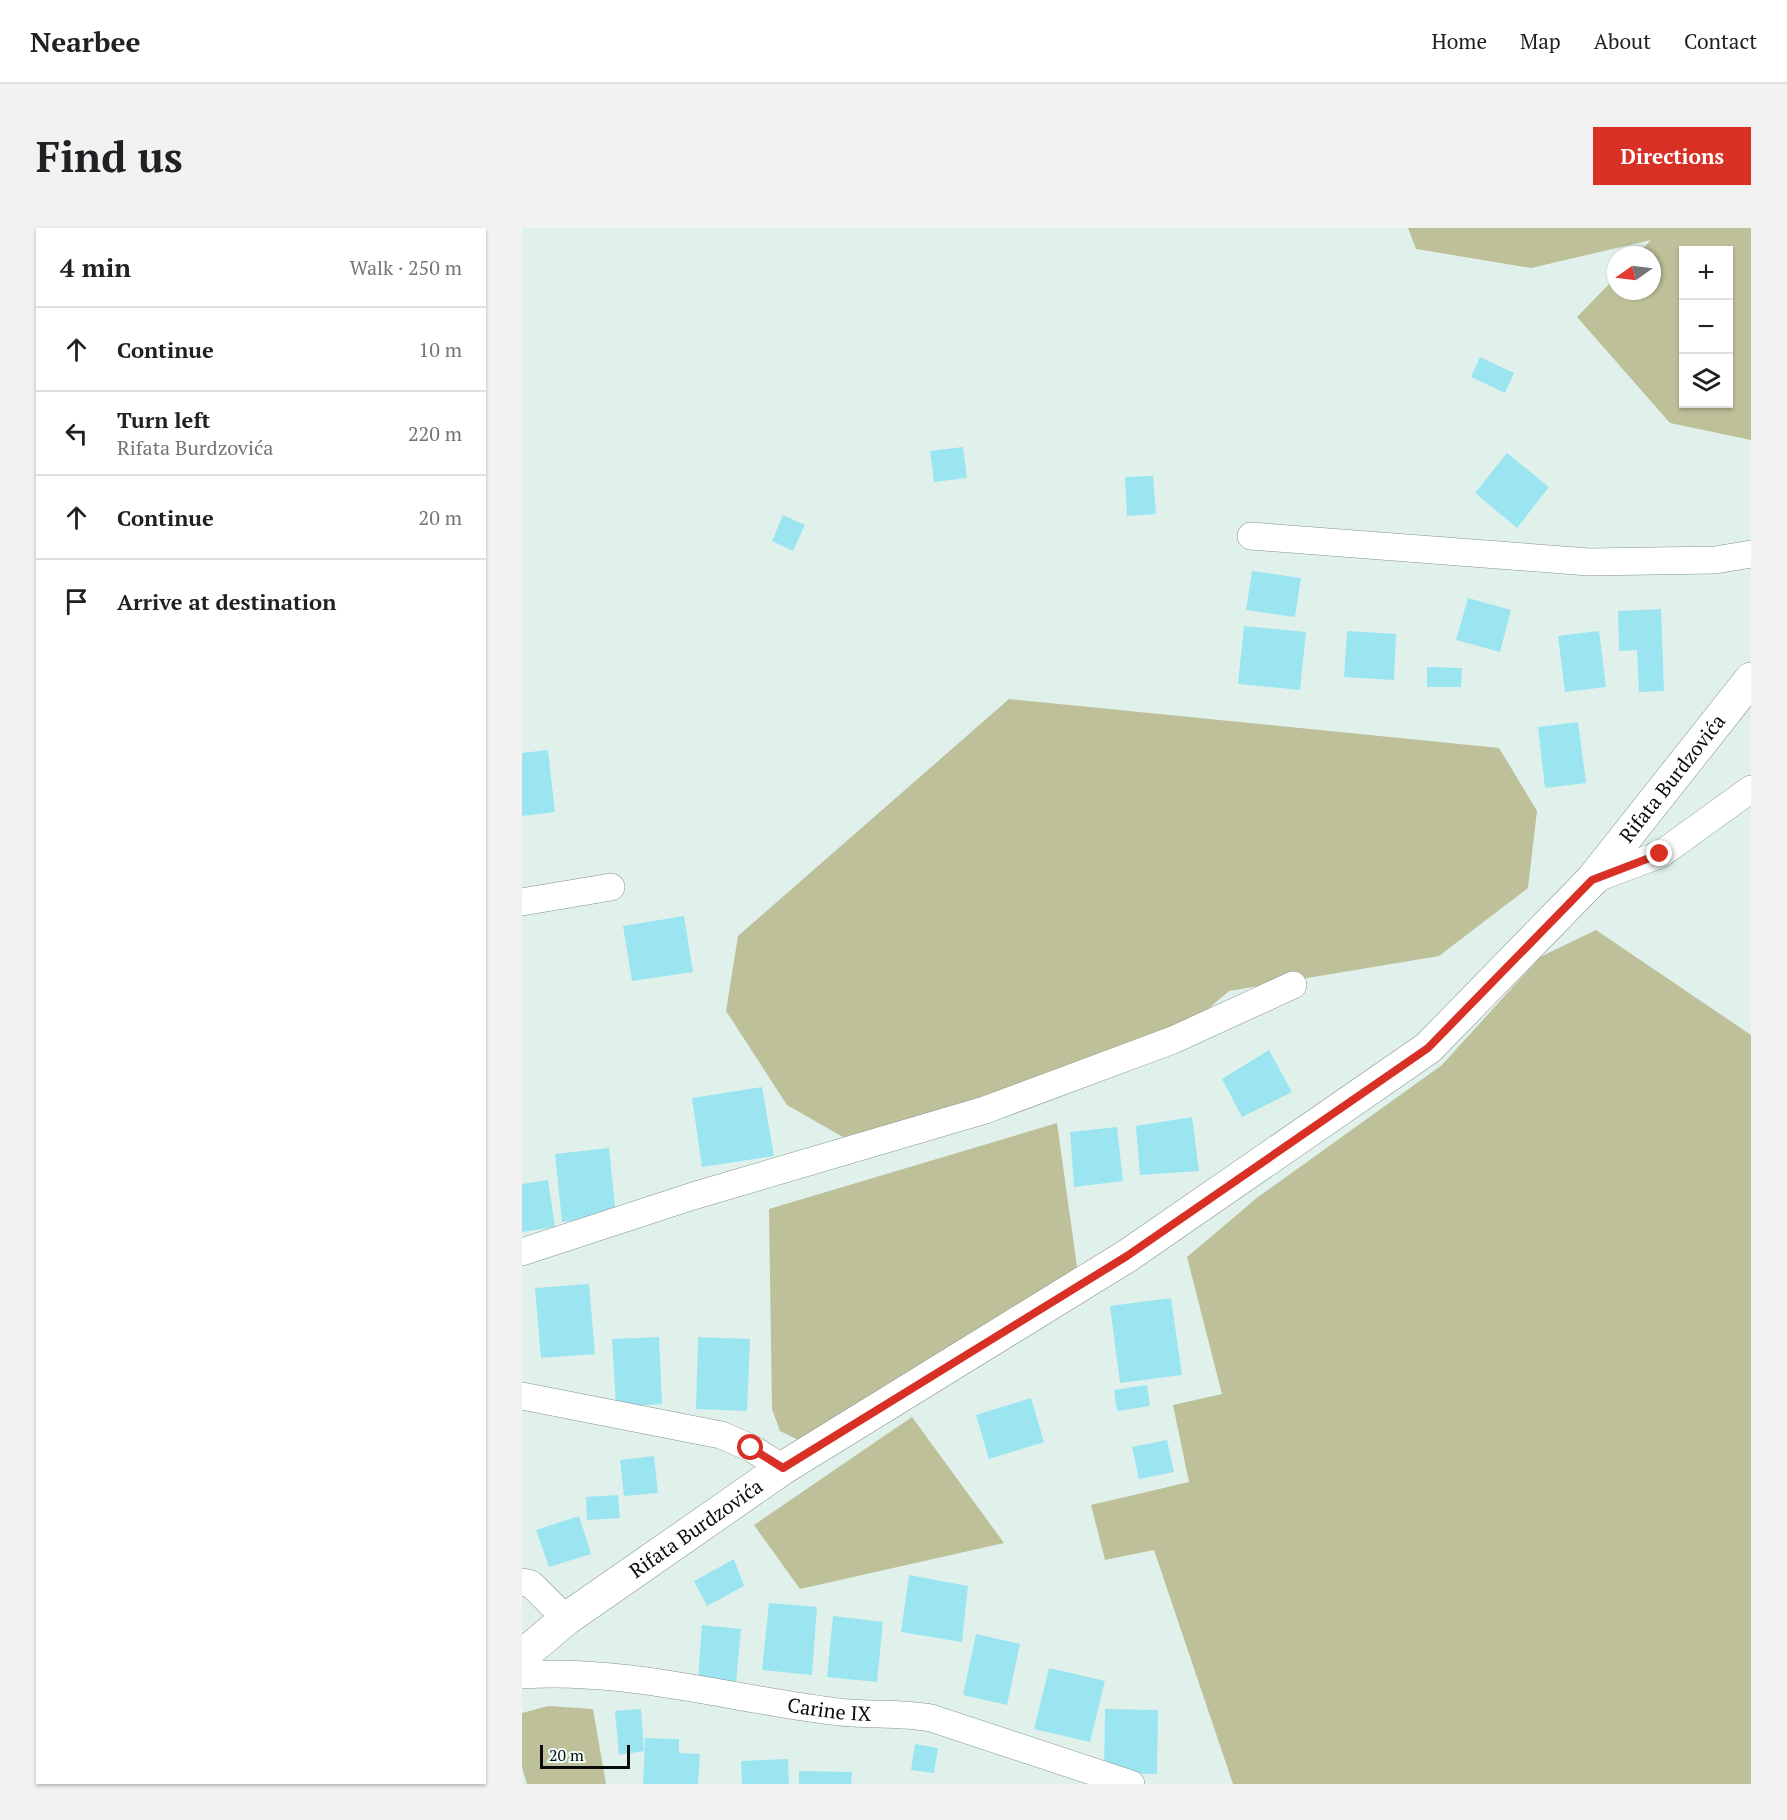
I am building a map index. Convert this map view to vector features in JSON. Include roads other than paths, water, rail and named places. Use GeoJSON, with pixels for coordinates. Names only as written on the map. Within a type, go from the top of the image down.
{"type":"FeatureCollection","features":[{"type":"Feature","properties":{"kind":"street"},"geometry":{"type":"LineString","coordinates":[[1251,537],[1589,562],[1672,562],[1715,560],[1751,555]]}},
{"type":"Feature","properties":{"kind":"street","name":"Rifata Burdzovića"},"geometry":{"type":"LineString","coordinates":[[522,1656],[566,1619],[783,1468],[1127,1256],[1428,1048],[1592,880],[1751,680]]}},
{"type":"Feature","properties":{"kind":"street"},"geometry":{"type":"LineString","coordinates":[[1592,880],[1660,854],[1751,789]]}},
{"type":"Feature","properties":{"kind":"street"},"geometry":{"type":"LineString","coordinates":[[522,902],[611,887]]}},
{"type":"Feature","properties":{"kind":"street"},"geometry":{"type":"LineString","coordinates":[[522,1252],[693,1196],[985,1110],[1173,1040],[1293,985]]}},
{"type":"Feature","properties":{"kind":"street"},"geometry":{"type":"LineString","coordinates":[[522,1396],[722,1435],[751,1448],[783,1468]]}},
{"type":"Feature","properties":{"kind":"street"},"geometry":{"type":"LineString","coordinates":[[522,1582],[531,1584],[566,1619]]}},
{"type":"Feature","properties":{"kind":"street","name":"Carine IX"},"geometry":{"type":"LineString","coordinates":[[522,1675],[562,1672],[831,1711],[867,1715],[902,1713],[931,1718],[1131,1784]]}}]}
